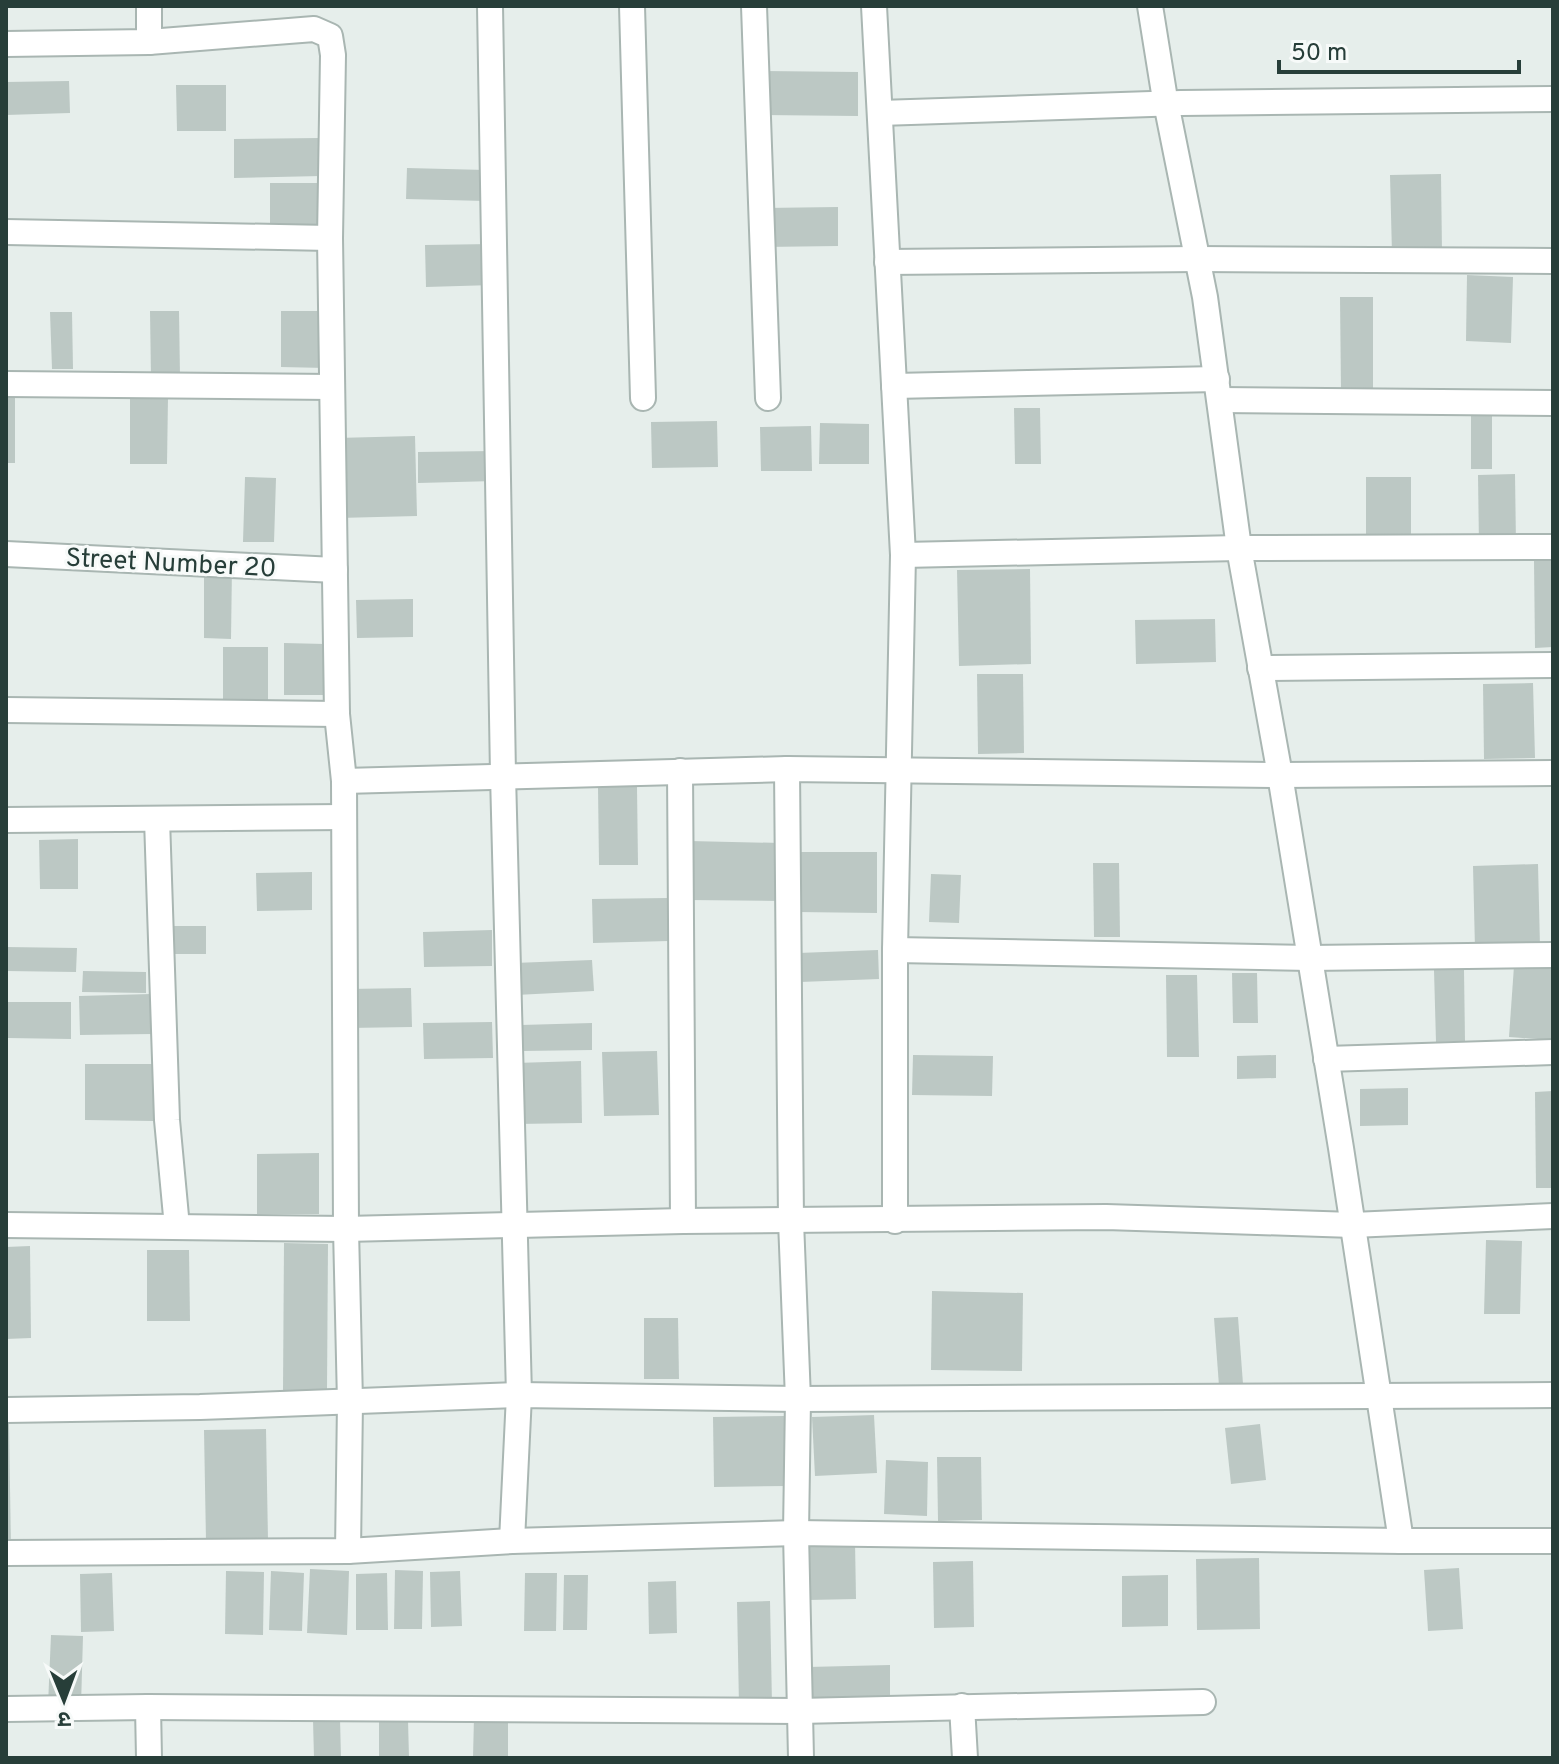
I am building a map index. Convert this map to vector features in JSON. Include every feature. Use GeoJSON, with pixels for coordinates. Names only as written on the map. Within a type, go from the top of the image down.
{"type":"FeatureCollection","features":[{"type":"Feature","properties":{"kind":"street"},"geometry":{"type":"LineString","coordinates":[[149,6],[149,42]]}},
{"type":"Feature","properties":{"kind":"street"},"geometry":{"type":"LineString","coordinates":[[490,6],[503,775],[519,1395],[512,1541]]}},
{"type":"Feature","properties":{"kind":"street"},"geometry":{"type":"LineString","coordinates":[[632,6],[643,398]]}},
{"type":"Feature","properties":{"kind":"street"},"geometry":{"type":"LineString","coordinates":[[754,6],[768,398]]}},
{"type":"Feature","properties":{"kind":"street"},"geometry":{"type":"LineString","coordinates":[[874,6],[903,555],[897,772],[895,1221]]}},
{"type":"Feature","properties":{"kind":"street"},"geometry":{"type":"LineString","coordinates":[[1150,6],[1219,390],[1239,548],[1310,958],[1401,1541]]}},
{"type":"Feature","properties":{"kind":"street"},"geometry":{"type":"LineString","coordinates":[[6,44],[149,42],[314,29],[330,36],[333,55],[330,238],[337,714],[344,781],[350,1402],[348,1551]]}},
{"type":"Feature","properties":{"kind":"street"},"geometry":{"type":"LineString","coordinates":[[880,113],[1167,104],[1553,99]]}},
{"type":"Feature","properties":{"kind":"street"},"geometry":{"type":"LineString","coordinates":[[6,232],[330,238]]}},
{"type":"Feature","properties":{"kind":"street"},"geometry":{"type":"LineString","coordinates":[[887,262],[1197,259],[1553,261]]}},
{"type":"Feature","properties":{"kind":"street"},"geometry":{"type":"LineString","coordinates":[[6,384],[332,387]]}},
{"type":"Feature","properties":{"kind":"street"},"geometry":{"type":"LineString","coordinates":[[894,386],[1219,390],[1553,403]]}},
{"type":"Feature","properties":{"kind":"street"},"geometry":{"type":"LineString","coordinates":[[903,555],[1239,548],[1553,547]]}},
{"type":"Feature","properties":{"kind":"street","name":"Street Number 20"},"geometry":{"type":"LineString","coordinates":[[6,554],[335,570]]}},
{"type":"Feature","properties":{"kind":"street"},"geometry":{"type":"LineString","coordinates":[[1260,668],[1553,665]]}},
{"type":"Feature","properties":{"kind":"street"},"geometry":{"type":"LineString","coordinates":[[6,710],[337,714]]}},
{"type":"Feature","properties":{"kind":"street"},"geometry":{"type":"LineString","coordinates":[[344,781],[787,769],[1280,775],[1553,773]]}},
{"type":"Feature","properties":{"kind":"street"},"geometry":{"type":"LineString","coordinates":[[787,769],[801,1758]]}},
{"type":"Feature","properties":{"kind":"street"},"geometry":{"type":"LineString","coordinates":[[680,771],[683,1221]]}},
{"type":"Feature","properties":{"kind":"street"},"geometry":{"type":"LineString","coordinates":[[6,820],[344,817]]}},
{"type":"Feature","properties":{"kind":"street"},"geometry":{"type":"LineString","coordinates":[[157,819],[167,1120],[177,1227]]}},
{"type":"Feature","properties":{"kind":"street"},"geometry":{"type":"LineString","coordinates":[[895,950],[1310,958],[1553,955]]}},
{"type":"Feature","properties":{"kind":"street"},"geometry":{"type":"LineString","coordinates":[[1326,1059],[1553,1052]]}},
{"type":"Feature","properties":{"kind":"street"},"geometry":{"type":"LineString","coordinates":[[6,1225],[346,1229],[683,1221],[1106,1217],[1353,1225],[1553,1216]]}},
{"type":"Feature","properties":{"kind":"street"},"geometry":{"type":"LineString","coordinates":[[6,1410],[519,1395],[798,1399],[1553,1395]]}},
{"type":"Feature","properties":{"kind":"street"},"geometry":{"type":"LineString","coordinates":[[6,1553],[348,1551],[512,1541],[796,1533],[1553,1541]]}},
{"type":"Feature","properties":{"kind":"street"},"geometry":{"type":"LineString","coordinates":[[6,1709],[799,1711],[1203,1702]]}},
{"type":"Feature","properties":{"kind":"street"},"geometry":{"type":"LineString","coordinates":[[962,1706],[965,1758]]}},
{"type":"Feature","properties":{"kind":"street"},"geometry":{"type":"LineString","coordinates":[[148,1707],[149,1758]]}},
{"type":"Feature","properties":{"kind":"building"},"geometry":{"type":"Polygon","coordinates":[[[763,71],[858,72],[858,116],[763,115],[763,71]]]}},
{"type":"Feature","properties":{"kind":"building"},"geometry":{"type":"Polygon","coordinates":[[[69,81],[70,113],[6,115],[6,82],[69,81]]]}},
{"type":"Feature","properties":{"kind":"building"},"geometry":{"type":"Polygon","coordinates":[[[176,85],[226,85],[226,131],[177,131],[176,85]]]}},
{"type":"Feature","properties":{"kind":"building"},"geometry":{"type":"Polygon","coordinates":[[[320,138],[321,176],[234,178],[234,139],[320,138]]]}},
{"type":"Feature","properties":{"kind":"building"},"geometry":{"type":"Polygon","coordinates":[[[407,168],[486,170],[486,201],[406,199],[407,168]]]}},
{"type":"Feature","properties":{"kind":"building"},"geometry":{"type":"Polygon","coordinates":[[[1441,174],[1442,253],[1392,254],[1390,175],[1441,174]]]}},
{"type":"Feature","properties":{"kind":"building"},"geometry":{"type":"Polygon","coordinates":[[[270,183],[317,183],[317,225],[270,225],[270,183]]]}},
{"type":"Feature","properties":{"kind":"building"},"geometry":{"type":"Polygon","coordinates":[[[838,207],[838,246],[764,247],[764,208],[838,207]]]}},
{"type":"Feature","properties":{"kind":"building"},"geometry":{"type":"Polygon","coordinates":[[[492,244],[493,285],[426,287],[425,245],[492,244]]]}},
{"type":"Feature","properties":{"kind":"building"},"geometry":{"type":"Polygon","coordinates":[[[1467,275],[1513,277],[1511,343],[1466,341],[1467,275]]]}},
{"type":"Feature","properties":{"kind":"building"},"geometry":{"type":"Polygon","coordinates":[[[1340,297],[1373,297],[1373,390],[1341,391],[1340,297]]]}},
{"type":"Feature","properties":{"kind":"building"},"geometry":{"type":"Polygon","coordinates":[[[150,311],[179,311],[180,377],[151,378],[150,311]]]}},
{"type":"Feature","properties":{"kind":"building"},"geometry":{"type":"Polygon","coordinates":[[[281,311],[326,311],[326,368],[281,367],[281,311]]]}},
{"type":"Feature","properties":{"kind":"building"},"geometry":{"type":"Polygon","coordinates":[[[50,312],[72,312],[73,369],[52,369],[50,312]]]}},
{"type":"Feature","properties":{"kind":"building"},"geometry":{"type":"Polygon","coordinates":[[[6,393],[15,393],[15,463],[6,463],[6,393]]]}},
{"type":"Feature","properties":{"kind":"building"},"geometry":{"type":"Polygon","coordinates":[[[130,397],[168,397],[167,464],[130,464],[130,397]]]}},
{"type":"Feature","properties":{"kind":"building"},"geometry":{"type":"Polygon","coordinates":[[[1014,408],[1040,408],[1041,464],[1015,464],[1014,408]]]}},
{"type":"Feature","properties":{"kind":"building"},"geometry":{"type":"Polygon","coordinates":[[[1471,413],[1492,413],[1492,469],[1471,469],[1471,413]]]}},
{"type":"Feature","properties":{"kind":"building"},"geometry":{"type":"Polygon","coordinates":[[[717,421],[718,467],[652,468],[651,422],[717,421]]]}},
{"type":"Feature","properties":{"kind":"building"},"geometry":{"type":"Polygon","coordinates":[[[820,423],[869,424],[869,464],[819,464],[820,423]]]}},
{"type":"Feature","properties":{"kind":"building"},"geometry":{"type":"Polygon","coordinates":[[[811,426],[812,471],[761,471],[760,427],[811,426]]]}},
{"type":"Feature","properties":{"kind":"building"},"geometry":{"type":"Polygon","coordinates":[[[415,436],[417,516],[338,518],[336,438],[415,436]]]}},
{"type":"Feature","properties":{"kind":"building"},"geometry":{"type":"Polygon","coordinates":[[[494,451],[495,481],[418,483],[418,452],[494,451]]]}},
{"type":"Feature","properties":{"kind":"building"},"geometry":{"type":"Polygon","coordinates":[[[1515,474],[1516,545],[1479,546],[1478,475],[1515,474]]]}},
{"type":"Feature","properties":{"kind":"building"},"geometry":{"type":"Polygon","coordinates":[[[245,477],[276,478],[274,542],[243,542],[245,477]]]}},
{"type":"Feature","properties":{"kind":"building"},"geometry":{"type":"Polygon","coordinates":[[[1366,477],[1411,477],[1411,539],[1366,540],[1366,477]]]}},
{"type":"Feature","properties":{"kind":"building"},"geometry":{"type":"Polygon","coordinates":[[[1534,561],[1553,561],[1553,647],[1535,648],[1534,561]]]}},
{"type":"Feature","properties":{"kind":"building"},"geometry":{"type":"Polygon","coordinates":[[[204,566],[232,566],[231,639],[204,638],[204,566]]]}},
{"type":"Feature","properties":{"kind":"building"},"geometry":{"type":"Polygon","coordinates":[[[1030,569],[1031,664],[959,666],[957,570],[1030,569]]]}},
{"type":"Feature","properties":{"kind":"building"},"geometry":{"type":"Polygon","coordinates":[[[413,599],[413,637],[357,638],[356,600],[413,599]]]}},
{"type":"Feature","properties":{"kind":"building"},"geometry":{"type":"Polygon","coordinates":[[[1215,619],[1216,662],[1136,664],[1135,620],[1215,619]]]}},
{"type":"Feature","properties":{"kind":"building"},"geometry":{"type":"Polygon","coordinates":[[[284,643],[325,644],[325,695],[284,695],[284,643]]]}},
{"type":"Feature","properties":{"kind":"building"},"geometry":{"type":"Polygon","coordinates":[[[223,647],[268,647],[268,702],[223,701],[223,647]]]}},
{"type":"Feature","properties":{"kind":"building"},"geometry":{"type":"Polygon","coordinates":[[[977,674],[1023,674],[1024,753],[978,754],[977,674]]]}},
{"type":"Feature","properties":{"kind":"building"},"geometry":{"type":"Polygon","coordinates":[[[1533,683],[1535,758],[1484,759],[1483,684],[1533,683]]]}},
{"type":"Feature","properties":{"kind":"building"},"geometry":{"type":"Polygon","coordinates":[[[598,787],[637,787],[638,865],[599,865],[598,787]]]}},
{"type":"Feature","properties":{"kind":"building"},"geometry":{"type":"Polygon","coordinates":[[[78,839],[78,889],[40,889],[39,840],[78,839]]]}},
{"type":"Feature","properties":{"kind":"building"},"geometry":{"type":"Polygon","coordinates":[[[689,841],[781,843],[780,901],[688,900],[689,841]]]}},
{"type":"Feature","properties":{"kind":"building"},"geometry":{"type":"Polygon","coordinates":[[[798,852],[877,852],[877,913],[797,912],[798,852]]]}},
{"type":"Feature","properties":{"kind":"building"},"geometry":{"type":"Polygon","coordinates":[[[1093,863],[1119,863],[1120,937],[1094,937],[1093,863]]]}},
{"type":"Feature","properties":{"kind":"building"},"geometry":{"type":"Polygon","coordinates":[[[1538,864],[1540,947],[1475,949],[1473,866],[1538,864]]]}},
{"type":"Feature","properties":{"kind":"building"},"geometry":{"type":"Polygon","coordinates":[[[312,872],[312,910],[257,911],[256,873],[312,872]]]}},
{"type":"Feature","properties":{"kind":"building"},"geometry":{"type":"Polygon","coordinates":[[[931,874],[961,875],[959,923],[929,922],[931,874]]]}},
{"type":"Feature","properties":{"kind":"building"},"geometry":{"type":"Polygon","coordinates":[[[668,898],[669,941],[593,943],[592,899],[668,898]]]}},
{"type":"Feature","properties":{"kind":"building"},"geometry":{"type":"Polygon","coordinates":[[[169,926],[206,926],[206,954],[169,954],[169,926]]]}},
{"type":"Feature","properties":{"kind":"building"},"geometry":{"type":"Polygon","coordinates":[[[492,930],[492,966],[424,967],[423,932],[492,930]]]}},
{"type":"Feature","properties":{"kind":"building"},"geometry":{"type":"Polygon","coordinates":[[[6,947],[77,948],[76,972],[6,971],[6,947]]]}},
{"type":"Feature","properties":{"kind":"building"},"geometry":{"type":"Polygon","coordinates":[[[878,950],[879,979],[800,982],[798,953],[878,950]]]}},
{"type":"Feature","properties":{"kind":"building"},"geometry":{"type":"Polygon","coordinates":[[[592,960],[594,991],[516,995],[514,963],[592,960]]]}},
{"type":"Feature","properties":{"kind":"building"},"geometry":{"type":"Polygon","coordinates":[[[1514,966],[1553,969],[1553,1040],[1509,1037],[1514,966]]]}},
{"type":"Feature","properties":{"kind":"building"},"geometry":{"type":"Polygon","coordinates":[[[1434,970],[1464,970],[1465,1041],[1436,1042],[1434,970]]]}},
{"type":"Feature","properties":{"kind":"building"},"geometry":{"type":"Polygon","coordinates":[[[83,971],[146,972],[146,993],[82,992],[83,971]]]}},
{"type":"Feature","properties":{"kind":"building"},"geometry":{"type":"Polygon","coordinates":[[[1232,973],[1257,973],[1258,1023],[1233,1023],[1232,973]]]}},
{"type":"Feature","properties":{"kind":"building"},"geometry":{"type":"Polygon","coordinates":[[[1166,975],[1197,975],[1199,1057],[1167,1057],[1166,975]]]}},
{"type":"Feature","properties":{"kind":"building"},"geometry":{"type":"Polygon","coordinates":[[[411,988],[412,1027],[348,1028],[347,989],[411,988]]]}},
{"type":"Feature","properties":{"kind":"building"},"geometry":{"type":"Polygon","coordinates":[[[151,994],[152,1034],[80,1035],[79,996],[151,994]]]}},
{"type":"Feature","properties":{"kind":"building"},"geometry":{"type":"Polygon","coordinates":[[[8,1002],[71,1002],[71,1039],[8,1038],[8,1002]]]}},
{"type":"Feature","properties":{"kind":"building"},"geometry":{"type":"Polygon","coordinates":[[[492,1022],[493,1058],[424,1059],[423,1023],[492,1022]]]}},
{"type":"Feature","properties":{"kind":"building"},"geometry":{"type":"Polygon","coordinates":[[[592,1023],[592,1050],[522,1051],[521,1025],[592,1023]]]}},
{"type":"Feature","properties":{"kind":"building"},"geometry":{"type":"Polygon","coordinates":[[[657,1051],[659,1115],[604,1116],[602,1052],[657,1051]]]}},
{"type":"Feature","properties":{"kind":"building"},"geometry":{"type":"Polygon","coordinates":[[[913,1055],[993,1056],[992,1096],[912,1095],[913,1055]]]}},
{"type":"Feature","properties":{"kind":"building"},"geometry":{"type":"Polygon","coordinates":[[[1276,1055],[1276,1078],[1237,1079],[1237,1056],[1276,1055]]]}},
{"type":"Feature","properties":{"kind":"building"},"geometry":{"type":"Polygon","coordinates":[[[581,1061],[582,1123],[516,1124],[515,1063],[581,1061]]]}},
{"type":"Feature","properties":{"kind":"building"},"geometry":{"type":"Polygon","coordinates":[[[85,1064],[154,1064],[153,1121],[85,1120],[85,1064]]]}},
{"type":"Feature","properties":{"kind":"building"},"geometry":{"type":"Polygon","coordinates":[[[1408,1088],[1408,1125],[1360,1126],[1360,1089],[1408,1088]]]}},
{"type":"Feature","properties":{"kind":"building"},"geometry":{"type":"Polygon","coordinates":[[[1553,1091],[1553,1188],[1536,1188],[1535,1092],[1553,1091]]]}},
{"type":"Feature","properties":{"kind":"building"},"geometry":{"type":"Polygon","coordinates":[[[319,1153],[319,1214],[257,1214],[257,1154],[319,1153]]]}},
{"type":"Feature","properties":{"kind":"building"},"geometry":{"type":"Polygon","coordinates":[[[1486,1240],[1522,1241],[1520,1314],[1484,1314],[1486,1240]]]}},
{"type":"Feature","properties":{"kind":"building"},"geometry":{"type":"Polygon","coordinates":[[[284,1243],[328,1244],[327,1390],[283,1390],[284,1243]]]}},
{"type":"Feature","properties":{"kind":"building"},"geometry":{"type":"Polygon","coordinates":[[[30,1246],[31,1338],[6,1339],[6,1247],[30,1246]]]}},
{"type":"Feature","properties":{"kind":"building"},"geometry":{"type":"Polygon","coordinates":[[[147,1250],[189,1250],[190,1321],[147,1321],[147,1250]]]}},
{"type":"Feature","properties":{"kind":"building"},"geometry":{"type":"Polygon","coordinates":[[[932,1291],[1023,1293],[1022,1371],[931,1370],[932,1291]]]}},
{"type":"Feature","properties":{"kind":"building"},"geometry":{"type":"Polygon","coordinates":[[[1238,1317],[1243,1384],[1219,1386],[1214,1318],[1238,1317]]]}},
{"type":"Feature","properties":{"kind":"building"},"geometry":{"type":"Polygon","coordinates":[[[644,1318],[678,1318],[679,1379],[644,1379],[644,1318]]]}},
{"type":"Feature","properties":{"kind":"building"},"geometry":{"type":"Polygon","coordinates":[[[874,1415],[877,1473],[815,1476],[812,1417],[874,1415]]]}},
{"type":"Feature","properties":{"kind":"building"},"geometry":{"type":"Polygon","coordinates":[[[785,1416],[786,1486],[714,1487],[713,1417],[785,1416]]]}},
{"type":"Feature","properties":{"kind":"building"},"geometry":{"type":"Polygon","coordinates":[[[6,1422],[9,1422],[11,1551],[6,1551],[6,1422]]]}},
{"type":"Feature","properties":{"kind":"building"},"geometry":{"type":"Polygon","coordinates":[[[1260,1424],[1266,1480],[1231,1484],[1225,1428],[1260,1424]]]}},
{"type":"Feature","properties":{"kind":"building"},"geometry":{"type":"Polygon","coordinates":[[[266,1429],[268,1540],[206,1541],[204,1430],[266,1429]]]}},
{"type":"Feature","properties":{"kind":"building"},"geometry":{"type":"Polygon","coordinates":[[[937,1457],[981,1457],[982,1520],[938,1521],[937,1457]]]}},
{"type":"Feature","properties":{"kind":"building"},"geometry":{"type":"Polygon","coordinates":[[[886,1460],[928,1462],[927,1516],[884,1514],[886,1460]]]}},
{"type":"Feature","properties":{"kind":"building"},"geometry":{"type":"Polygon","coordinates":[[[855,1542],[856,1599],[808,1600],[807,1543],[855,1542]]]}},
{"type":"Feature","properties":{"kind":"building"},"geometry":{"type":"Polygon","coordinates":[[[1259,1558],[1260,1629],[1197,1630],[1196,1559],[1259,1558]]]}},
{"type":"Feature","properties":{"kind":"building"},"geometry":{"type":"Polygon","coordinates":[[[973,1561],[974,1627],[934,1628],[933,1562],[973,1561]]]}},
{"type":"Feature","properties":{"kind":"building"},"geometry":{"type":"Polygon","coordinates":[[[1459,1568],[1463,1629],[1428,1631],[1424,1570],[1459,1568]]]}},
{"type":"Feature","properties":{"kind":"building"},"geometry":{"type":"Polygon","coordinates":[[[310,1569],[349,1571],[347,1635],[307,1633],[310,1569]]]}},
{"type":"Feature","properties":{"kind":"building"},"geometry":{"type":"Polygon","coordinates":[[[395,1570],[423,1571],[422,1629],[394,1629],[395,1570]]]}},
{"type":"Feature","properties":{"kind":"building"},"geometry":{"type":"Polygon","coordinates":[[[226,1571],[264,1572],[263,1635],[225,1634],[226,1571]]]}},
{"type":"Feature","properties":{"kind":"building"},"geometry":{"type":"Polygon","coordinates":[[[271,1571],[304,1573],[302,1631],[269,1630],[271,1571]]]}},
{"type":"Feature","properties":{"kind":"building"},"geometry":{"type":"Polygon","coordinates":[[[460,1571],[462,1626],[431,1627],[430,1572],[460,1571]]]}},
{"type":"Feature","properties":{"kind":"building"},"geometry":{"type":"Polygon","coordinates":[[[112,1573],[114,1631],[81,1632],[80,1574],[112,1573]]]}},
{"type":"Feature","properties":{"kind":"building"},"geometry":{"type":"Polygon","coordinates":[[[387,1573],[388,1630],[356,1630],[356,1574],[387,1573]]]}},
{"type":"Feature","properties":{"kind":"building"},"geometry":{"type":"Polygon","coordinates":[[[525,1573],[557,1573],[556,1631],[524,1631],[525,1573]]]}},
{"type":"Feature","properties":{"kind":"building"},"geometry":{"type":"Polygon","coordinates":[[[564,1575],[588,1575],[587,1630],[563,1630],[564,1575]]]}},
{"type":"Feature","properties":{"kind":"building"},"geometry":{"type":"Polygon","coordinates":[[[1168,1575],[1168,1626],[1122,1627],[1122,1576],[1168,1575]]]}},
{"type":"Feature","properties":{"kind":"building"},"geometry":{"type":"Polygon","coordinates":[[[676,1581],[677,1633],[649,1634],[648,1582],[676,1581]]]}},
{"type":"Feature","properties":{"kind":"building"},"geometry":{"type":"Polygon","coordinates":[[[770,1601],[772,1705],[739,1706],[737,1602],[770,1601]]]}},
{"type":"Feature","properties":{"kind":"building"},"geometry":{"type":"Polygon","coordinates":[[[51,1635],[83,1636],[81,1706],[48,1705],[51,1635]]]}},
{"type":"Feature","properties":{"kind":"building"},"geometry":{"type":"Polygon","coordinates":[[[890,1665],[890,1705],[808,1706],[808,1667],[890,1665]]]}},
{"type":"Feature","properties":{"kind":"building"},"geometry":{"type":"Polygon","coordinates":[[[474,1717],[508,1717],[508,1758],[473,1758],[474,1717]]]}},
{"type":"Feature","properties":{"kind":"building"},"geometry":{"type":"Polygon","coordinates":[[[340,1719],[341,1758],[314,1758],[313,1720],[340,1719]]]}},
{"type":"Feature","properties":{"kind":"building"},"geometry":{"type":"Polygon","coordinates":[[[379,1720],[408,1720],[409,1758],[379,1758],[379,1720]]]}}]}
